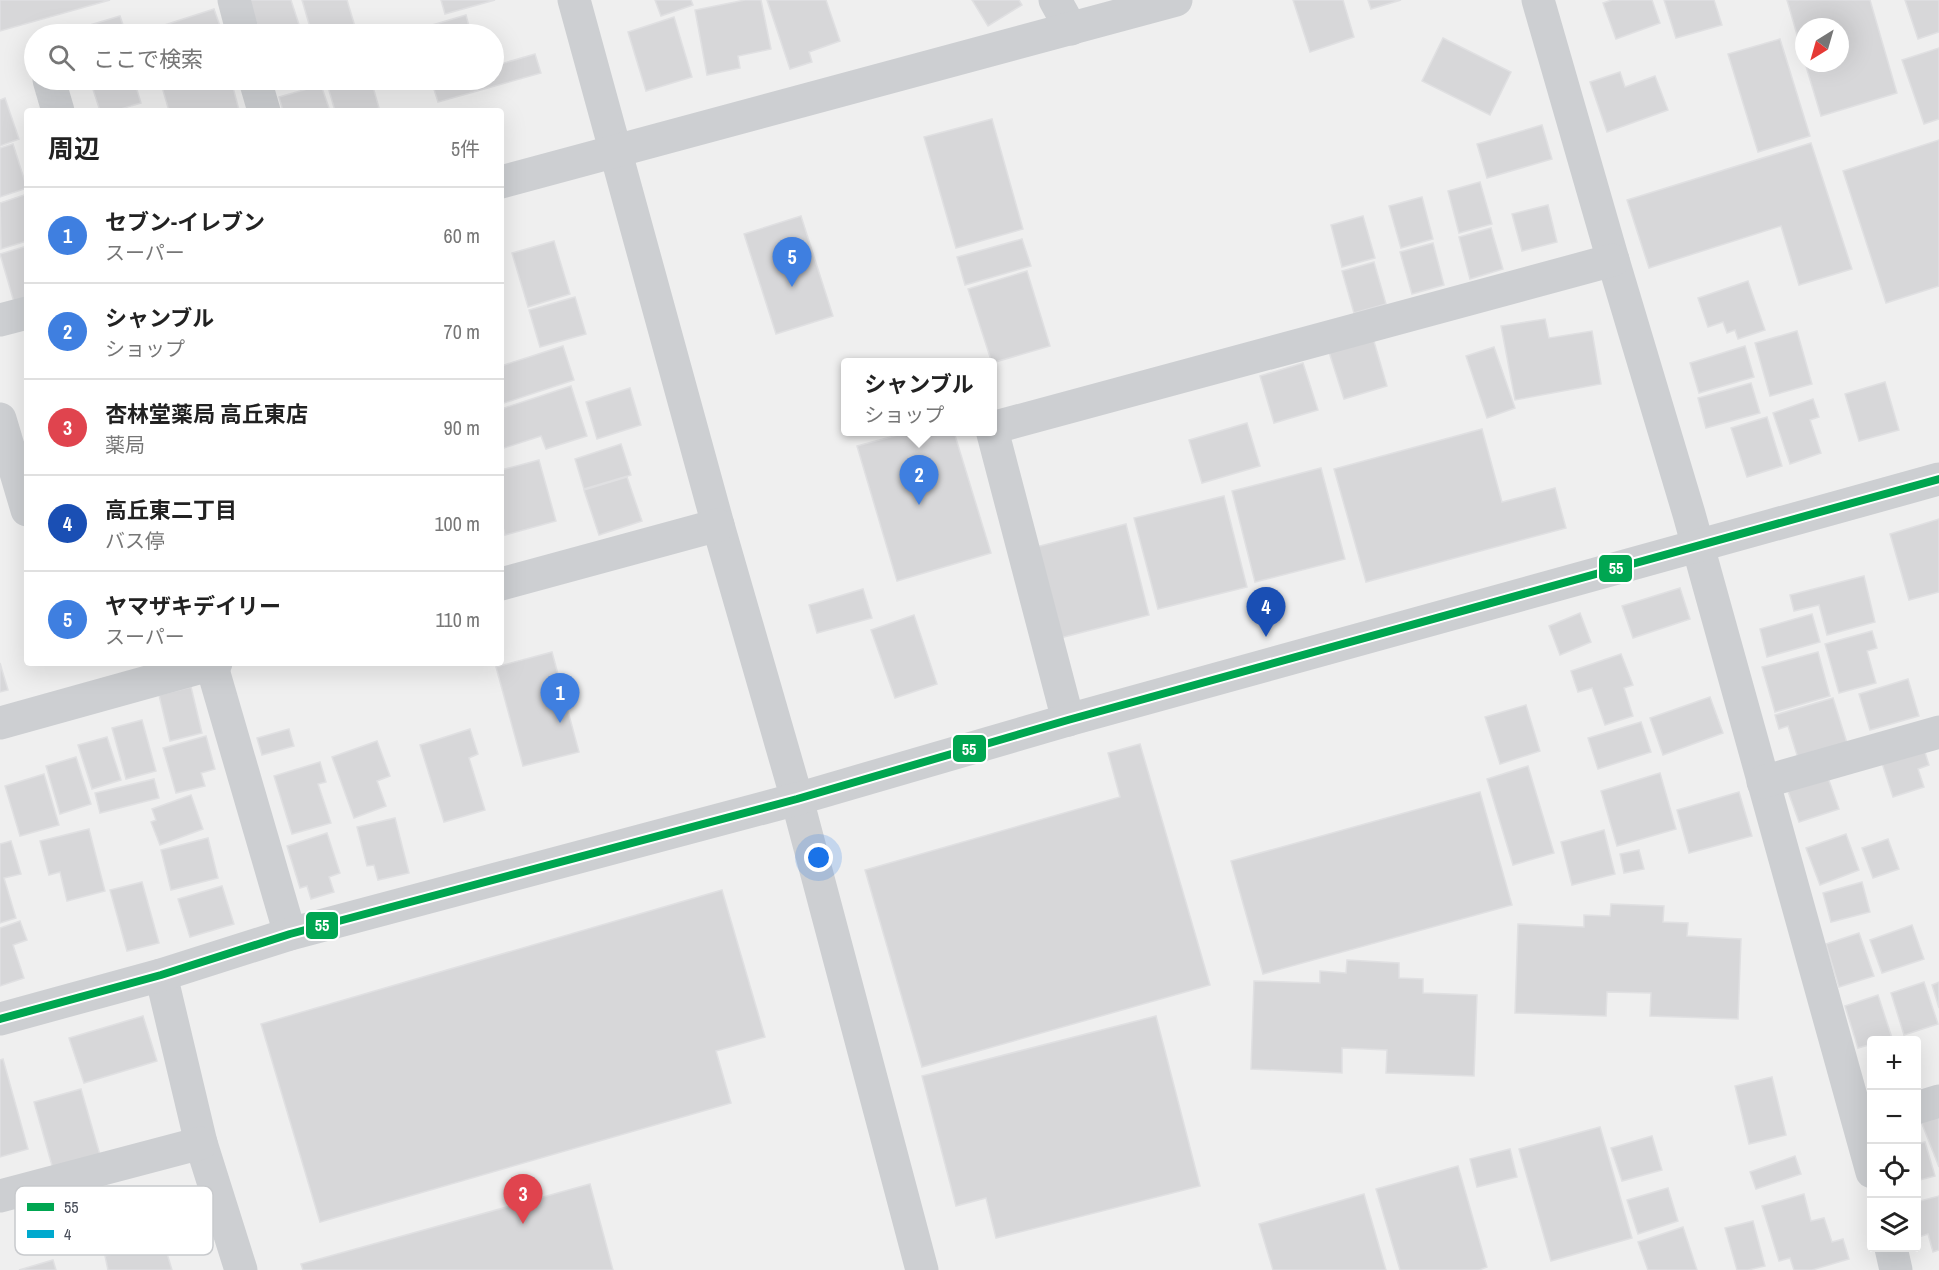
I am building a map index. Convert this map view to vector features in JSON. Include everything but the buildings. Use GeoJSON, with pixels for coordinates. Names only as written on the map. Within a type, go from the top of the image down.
{"type":"FeatureCollection","features":[{"type":"Feature","properties":{"kind":"street"},"geometry":{"type":"LineString","coordinates":[[234,0],[240,24]]}},
{"type":"Feature","properties":{"kind":"street"},"geometry":{"type":"LineString","coordinates":[[574,0],[718,525],[797,799],[922,1270]]}},
{"type":"Feature","properties":{"kind":"street"},"geometry":{"type":"LineString","coordinates":[[1055,0],[1071,29]]}},
{"type":"Feature","properties":{"kind":"street"},"geometry":{"type":"LineString","coordinates":[[504,181],[1176,0]]}},
{"type":"Feature","properties":{"kind":"street"},"geometry":{"type":"LineString","coordinates":[[1538,0],[1697,545],[1763,782],[1866,1123],[1869,1144]]}},
{"type":"Feature","properties":{"kind":"street"},"geometry":{"type":"LineString","coordinates":[[52,90],[57,108]]}},
{"type":"Feature","properties":{"kind":"street"},"geometry":{"type":"LineString","coordinates":[[258,90],[263,108]]}},
{"type":"Feature","properties":{"kind":"street"},"geometry":{"type":"LineString","coordinates":[[997,428],[1613,260]]}},
{"type":"Feature","properties":{"kind":"street"},"geometry":{"type":"LineString","coordinates":[[0,320],[24,314]]}},
{"type":"Feature","properties":{"kind":"street"},"geometry":{"type":"LineString","coordinates":[[0,419],[24,500]]}},
{"type":"Feature","properties":{"kind":"street"},"geometry":{"type":"LineString","coordinates":[[995,436],[1068,720]]}},
{"type":"Feature","properties":{"kind":"street"},"geometry":{"type":"LineString","coordinates":[[0,1019],[161,975],[290,934],[797,799],[1068,720],[1939,479]]}},
{"type":"Feature","properties":{"kind":"street"},"geometry":{"type":"LineString","coordinates":[[504,583],[718,525]]}},
{"type":"Feature","properties":{"kind":"street"},"geometry":{"type":"LineString","coordinates":[[0,723],[202,666]]}},
{"type":"Feature","properties":{"kind":"street"},"geometry":{"type":"LineString","coordinates":[[214,666],[290,934]]}},
{"type":"Feature","properties":{"kind":"street"},"geometry":{"type":"LineString","coordinates":[[1763,782],[1939,732]]}},
{"type":"Feature","properties":{"kind":"street"},"geometry":{"type":"LineString","coordinates":[[161,975],[201,1143],[241,1270]]}},
{"type":"Feature","properties":{"kind":"street"},"geometry":{"type":"LineString","coordinates":[[1921,1107],[1939,1101]]}},
{"type":"Feature","properties":{"kind":"street"},"geometry":{"type":"LineString","coordinates":[[38,1186],[201,1143]]}},
{"type":"Feature","properties":{"kind":"street"},"geometry":{"type":"LineString","coordinates":[[0,1196],[15,1192]]}},
{"type":"Feature","properties":{"kind":"street"},"geometry":{"type":"LineString","coordinates":[[1892,1252],[1896,1270]]}},
{"type":"Feature","properties":{"kind":"transit line","name":"55"},"geometry":{"type":"LineString","coordinates":[[0,1019],[161,975],[290,934],[797,799],[1068,720],[1939,479]]}},
{"type":"Feature","properties":{"kind":"place","name":"ヤマザキデイリー"},"geometry":{"type":"Point","coordinates":[792,287]}},
{"type":"Feature","properties":{"kind":"place","name":"シャンブル"},"geometry":{"type":"Point","coordinates":[919,505]}},
{"type":"Feature","properties":{"kind":"place","name":"高丘東二丁目"},"geometry":{"type":"Point","coordinates":[1266,637]}},
{"type":"Feature","properties":{"kind":"place","name":"セブン-イレブン"},"geometry":{"type":"Point","coordinates":[560,723]}},
{"type":"Feature","properties":{"kind":"place","name":"杏林堂薬局 高丘東店"},"geometry":{"type":"Point","coordinates":[523,1224]}}]}
